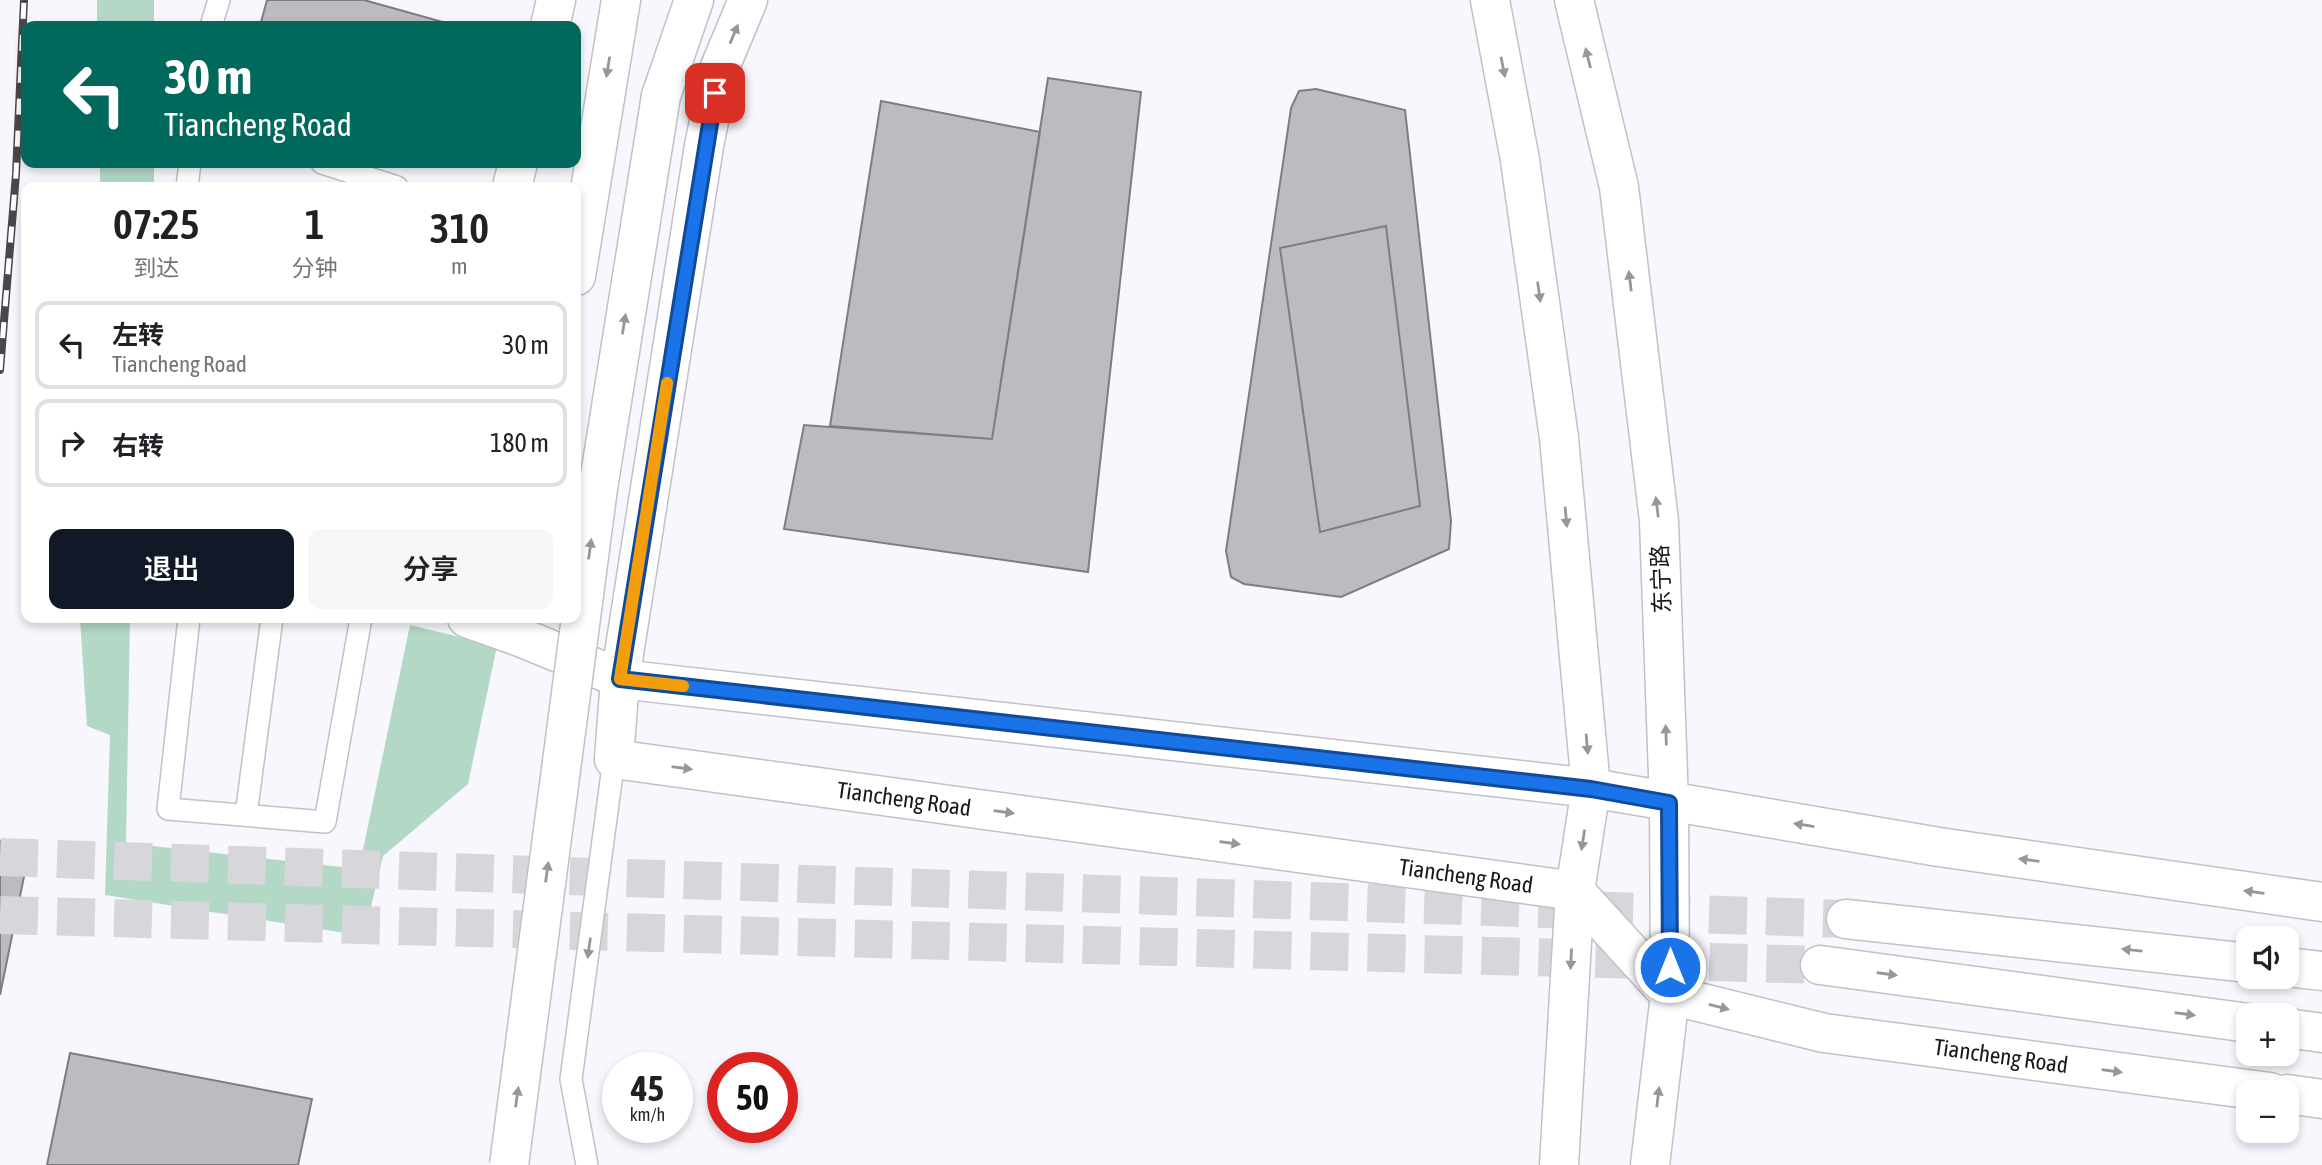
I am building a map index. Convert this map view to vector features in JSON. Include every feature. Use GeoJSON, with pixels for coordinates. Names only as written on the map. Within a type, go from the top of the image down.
{"type":"FeatureCollection","features":[{"type":"Feature","properties":{"kind":"main road"},"geometry":{"type":"LineString","coordinates":[[551,21],[556,0]]}},
{"type":"Feature","properties":{"kind":"main road"},"geometry":{"type":"LineString","coordinates":[[581,245],[621,0]]}},
{"type":"Feature","properties":{"kind":"main road"},"geometry":{"type":"LineString","coordinates":[[581,617],[598,488],[662,96],[694,0]]}},
{"type":"Feature","properties":{"kind":"main road"},"geometry":{"type":"LineString","coordinates":[[614,759],[620,679],[704,146],[720,67],[748,0]]}},
{"type":"Feature","properties":{"kind":"main road"},"geometry":{"type":"LineString","coordinates":[[1490,0],[1520,160],[1559,438],[1591,789],[1575,891],[1559,1165]]}},
{"type":"Feature","properties":{"kind":"main road","name":"东宁路"},"geometry":{"type":"LineString","coordinates":[[1574,0],[1619,187],[1659,521],[1669,803],[1670,995],[1650,1165]]}},
{"type":"Feature","properties":{"kind":"main road"},"geometry":{"type":"LineString","coordinates":[[498,623],[522,627],[620,679],[1591,789],[1939,847],[2322,902]]}},
{"type":"Feature","properties":{"kind":"main road"},"geometry":{"type":"LineString","coordinates":[[509,1165],[580,623]]}},
{"type":"Feature","properties":{"kind":"main road","name":"Tiancheng Road"},"geometry":{"type":"LineString","coordinates":[[614,759],[1575,891]]}},
{"type":"Feature","properties":{"kind":"main road"},"geometry":{"type":"LineString","coordinates":[[1575,891],[1670,995]]}},
{"type":"Feature","properties":{"kind":"main road"},"geometry":{"type":"LineString","coordinates":[[1846,919],[2236,962]]}},
{"type":"Feature","properties":{"kind":"main road"},"geometry":{"type":"LineString","coordinates":[[1820,965],[2236,1021]]}},
{"type":"Feature","properties":{"kind":"main road"},"geometry":{"type":"LineString","coordinates":[[2299,968],[2322,971]]}},
{"type":"Feature","properties":{"kind":"main road","name":"Tiancheng Road"},"geometry":{"type":"LineString","coordinates":[[1670,995],[1824,1032],[2236,1087]]}},
{"type":"Feature","properties":{"kind":"main road"},"geometry":{"type":"LineString","coordinates":[[2299,1030],[2322,1033]]}},
{"type":"Feature","properties":{"kind":"main road"},"geometry":{"type":"LineString","coordinates":[[2299,1096],[2322,1099]]}},
{"type":"Feature","properties":{"kind":"lane"},"geometry":{"type":"LineString","coordinates":[[213,21],[219,0]]}},
{"type":"Feature","properties":{"kind":"lane"},"geometry":{"type":"LineString","coordinates":[[338,168],[381,182]]}},
{"type":"Feature","properties":{"kind":"lane"},"geometry":{"type":"LineString","coordinates":[[188,623],[168,809],[326,822],[360,623]]}},
{"type":"Feature","properties":{"kind":"lane"},"geometry":{"type":"LineString","coordinates":[[246,815],[271,623]]}},
{"type":"Feature","properties":{"kind":"lane"},"geometry":{"type":"LineString","coordinates":[[587,1165],[571,1079],[614,759]]}},
{"type":"Feature","properties":{"kind":"green space"},"geometry":{"type":"Polygon","coordinates":[[[97,0],[154,0],[154,21],[97,21],[97,0]]]}},
{"type":"Feature","properties":{"kind":"green space"},"geometry":{"type":"Polygon","coordinates":[[[100,168],[154,168],[154,182],[100,182],[100,168]]]}},
{"type":"Feature","properties":{"kind":"green space"},"geometry":{"type":"Polygon","coordinates":[[[80,623],[130,623],[126,843],[359,869],[410,625],[497,646],[468,784],[383,856],[364,936],[105,895],[110,735],[87,726],[80,623]]]}},
{"type":"Feature","properties":{"kind":"building"},"geometry":{"type":"Polygon","coordinates":[[[267,0],[364,0],[439,21],[261,21],[267,0]]]}},
{"type":"Feature","properties":{"kind":"building"},"geometry":{"type":"Polygon","coordinates":[[[1048,78],[1141,92],[1088,572],[784,529],[804,425],[992,439],[1048,78]]]}},
{"type":"Feature","properties":{"kind":"building"},"geometry":{"type":"Polygon","coordinates":[[[1316,89],[1405,110],[1451,521],[1449,549],[1341,597],[1244,584],[1231,577],[1226,551],[1291,108],[1299,91],[1316,89]]]}},
{"type":"Feature","properties":{"kind":"building"},"geometry":{"type":"Polygon","coordinates":[[[881,101],[1040,132],[992,439],[830,426],[881,101]]]}},
{"type":"Feature","properties":{"kind":"building"},"geometry":{"type":"Polygon","coordinates":[[[1386,226],[1420,506],[1320,532],[1280,248],[1386,226]]]}},
{"type":"Feature","properties":{"kind":"building"},"geometry":{"type":"Polygon","coordinates":[[[0,841],[30,847],[0,995],[0,841]]]}},
{"type":"Feature","properties":{"kind":"building"},"geometry":{"type":"Polygon","coordinates":[[[70,1053],[312,1099],[298,1165],[47,1165],[70,1053]]]}},
{"type":"Feature","properties":{"kind":"tunnel"},"geometry":{"type":"LineString","coordinates":[[0,857],[1846,919]]}},
{"type":"Feature","properties":{"kind":"tunnel"},"geometry":{"type":"LineString","coordinates":[[0,915],[1820,965]]}},
{"type":"Feature","properties":{"kind":"railway"},"geometry":{"type":"LineString","coordinates":[[23,21],[24,0]]}},
{"type":"Feature","properties":{"kind":"railway"},"geometry":{"type":"LineString","coordinates":[[0,370],[16,174],[21,65]]}},
{"type":"Feature","properties":{"kind":"slow traffic"},"geometry":{"type":"LineString","coordinates":[[667,383],[620,679],[683,686]]}},
{"type":"Feature","properties":{"kind":"route"},"geometry":{"type":"LineString","coordinates":[[715,93],[704,146],[620,679],[1591,789],[1669,803],[1670,967]]}}]}
